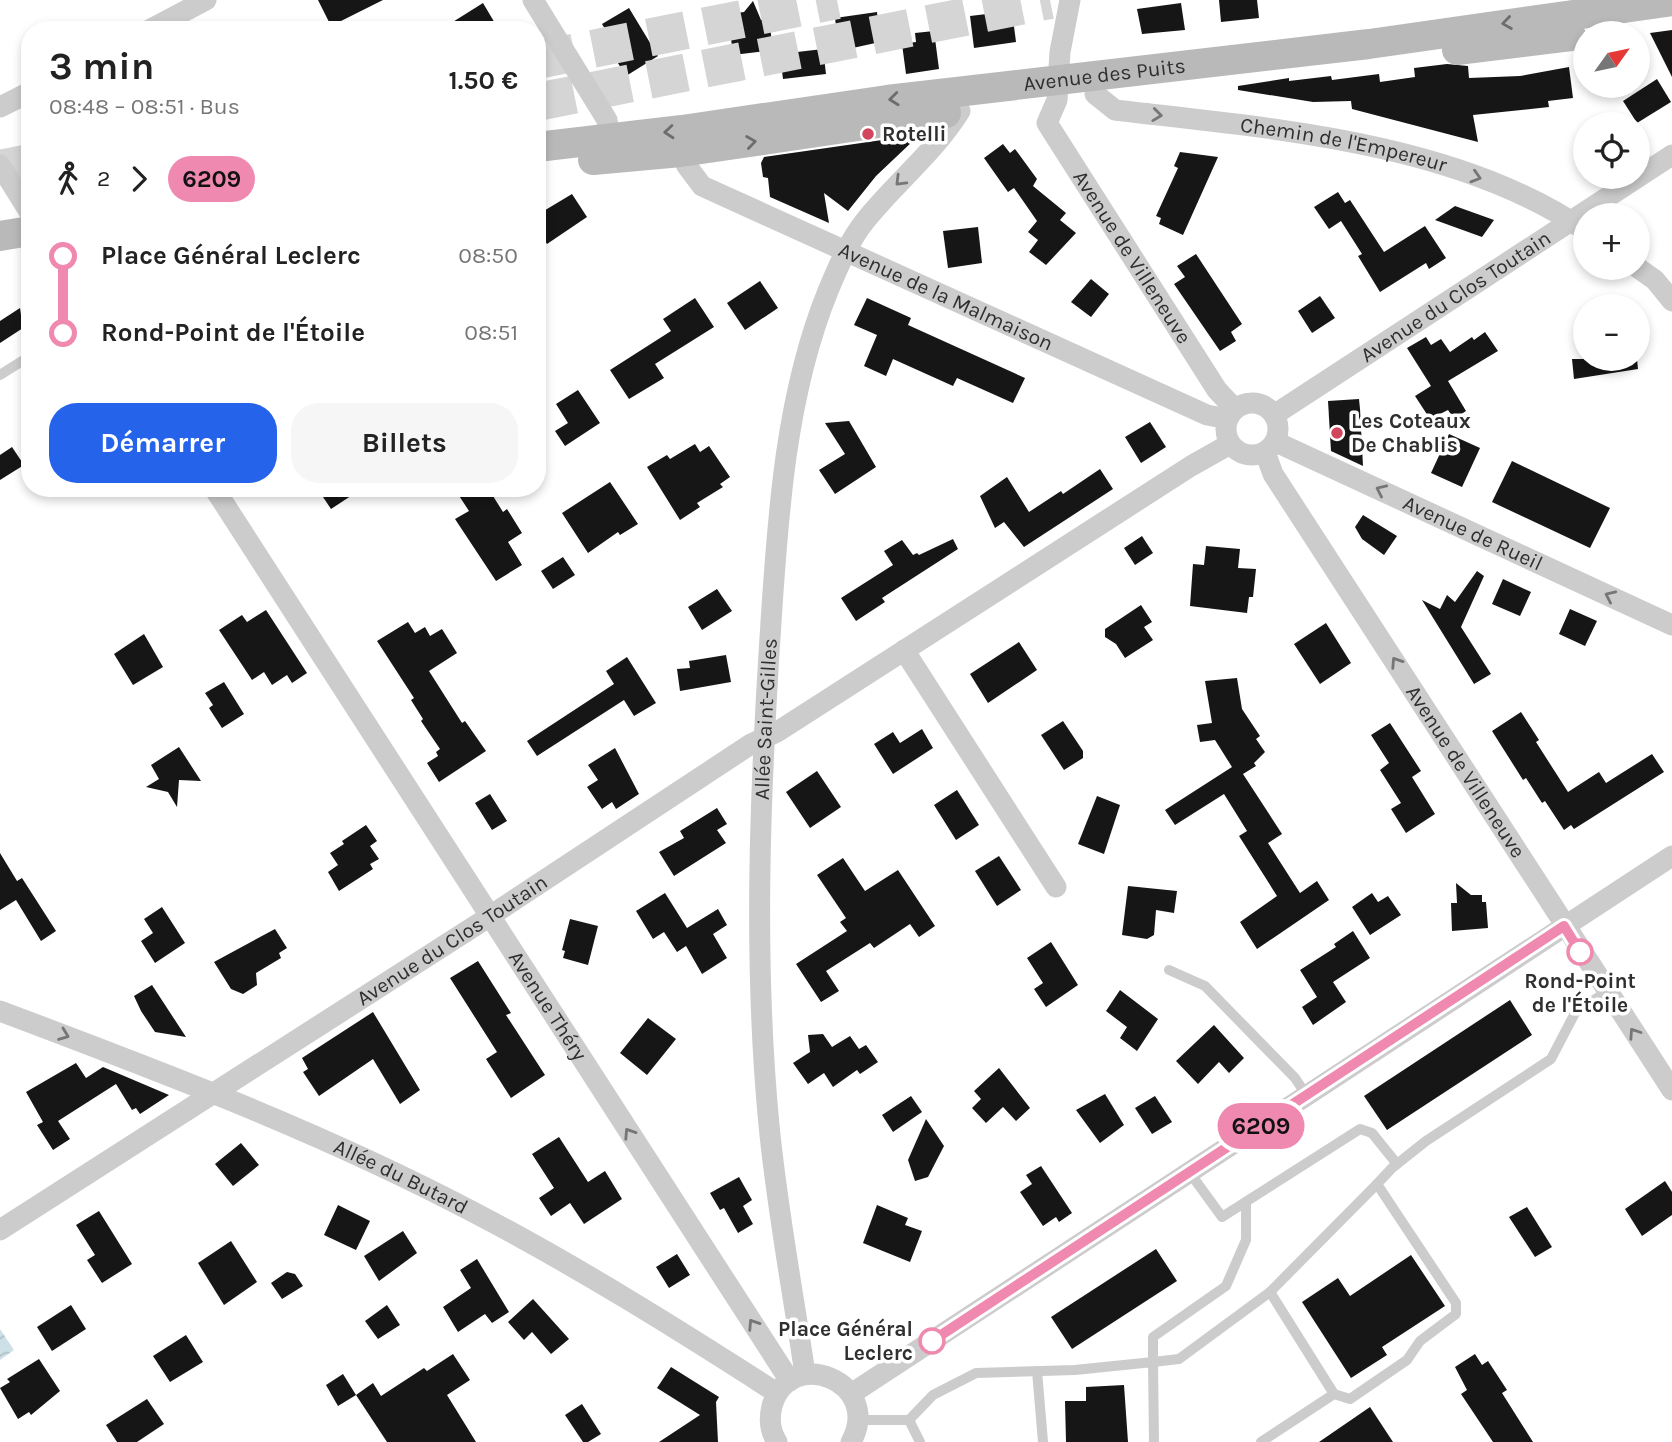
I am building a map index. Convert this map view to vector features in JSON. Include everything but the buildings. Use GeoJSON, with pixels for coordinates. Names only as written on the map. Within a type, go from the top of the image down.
{"type":"FeatureCollection","features":[{"type":"Feature","properties":{"kind":"street"},"geometry":{"type":"LineString","coordinates":[[166,21],[206,0]]}},
{"type":"Feature","properties":{"kind":"street"},"geometry":{"type":"LineString","coordinates":[[533,0],[546,21]]}},
{"type":"Feature","properties":{"kind":"street"},"geometry":{"type":"LineString","coordinates":[[1058,90],[1070,0]]}},
{"type":"Feature","properties":{"kind":"street","name":"Avenue des Puits"},"geometry":{"type":"LineString","coordinates":[[1616,21],[1672,1]]}},
{"type":"Feature","properties":{"kind":"street","name":"Avenue des Puits"},"geometry":{"type":"LineString","coordinates":[[546,147],[611,147],[681,152],[826,120],[1621,19],[1672,21]]}},
{"type":"Feature","properties":{"kind":"street"},"geometry":{"type":"LineString","coordinates":[[546,21],[607,120],[611,147]]}},
{"type":"Feature","properties":{"kind":"street","name":"Avenue des Puits"},"geometry":{"type":"LineString","coordinates":[[546,165],[682,131],[960,111],[1058,90],[1095,94],[1462,40],[1573,34]]}},
{"type":"Feature","properties":{"kind":"street","name":"Avenue de Villeneuve"},"geometry":{"type":"LineString","coordinates":[[1058,90],[1047,123],[1231,414]]}},
{"type":"Feature","properties":{"kind":"street","name":"Chemin de l'Empereur"},"geometry":{"type":"LineString","coordinates":[[1095,94],[1115,110],[1309,134],[1408,156],[1488,180],[1573,224]]}},
{"type":"Feature","properties":{"kind":"street"},"geometry":{"type":"LineString","coordinates":[[0,107],[21,96]]}},
{"type":"Feature","properties":{"kind":"street","name":"Allée Saint-Gilles"},"geometry":{"type":"LineString","coordinates":[[777,1442],[770,1421],[791,1383],[769,1126],[760,928],[763,739],[774,578],[801,378],[828,292],[847,249],[863,223],[933,150],[960,111]]}},
{"type":"Feature","properties":{"kind":"street","name":"Avenue de la Malmaison"},"geometry":{"type":"LineString","coordinates":[[681,152],[687,166],[702,186],[847,249],[1207,415],[1231,414]]}},
{"type":"Feature","properties":{"kind":"street","name":"Avenue du Clos Toutain"},"geometry":{"type":"LineString","coordinates":[[1610,203],[1672,155]]}},
{"type":"Feature","properties":{"kind":"street"},"geometry":{"type":"LineString","coordinates":[[0,165],[21,199]]}},
{"type":"Feature","properties":{"kind":"street"},"geometry":{"type":"LineString","coordinates":[[0,217],[21,214]]}},
{"type":"Feature","properties":{"kind":"street","name":"Avenue du Clos Toutain"},"geometry":{"type":"LineString","coordinates":[[1275,415],[1573,231]]}},
{"type":"Feature","properties":{"kind":"street"},"geometry":{"type":"LineString","coordinates":[[0,236],[21,232]]}},
{"type":"Feature","properties":{"kind":"street"},"geometry":{"type":"LineString","coordinates":[[1650,276],[1672,301]]}},
{"type":"Feature","properties":{"kind":"street"},"geometry":{"type":"LineString","coordinates":[[1255,403],[1268,408],[1275,415],[1278,432],[1270,447],[1246,455],[1230,444],[1226,433],[1231,414],[1255,403]]}},
{"type":"Feature","properties":{"kind":"street","name":"Avenue du Clos Toutain"},"geometry":{"type":"LineString","coordinates":[[0,1230],[763,739],[1191,466],[1230,444]]}},
{"type":"Feature","properties":{"kind":"street","name":"Avenue de Villeneuve"},"geometry":{"type":"LineString","coordinates":[[1270,447],[1273,474],[1606,992],[1672,1090]]}},
{"type":"Feature","properties":{"kind":"street","name":"Avenue de Rueil"},"geometry":{"type":"LineString","coordinates":[[1270,447],[1672,625]]}},
{"type":"Feature","properties":{"kind":"street","name":"Avenue Théry"},"geometry":{"type":"LineString","coordinates":[[220,497],[791,1383]]}},
{"type":"Feature","properties":{"kind":"street"},"geometry":{"type":"LineString","coordinates":[[904,650],[1056,887]]}},
{"type":"Feature","properties":{"kind":"street"},"geometry":{"type":"LineString","coordinates":[[851,1442],[858,1420],[851,1394],[1672,856]]}},
{"type":"Feature","properties":{"kind":"street","name":"Allée du Butard"},"geometry":{"type":"LineString","coordinates":[[0,1011],[216,1092],[476,1213],[624,1296],[791,1383],[819,1374],[835,1379],[851,1394]]}},
{"type":"Feature","properties":{"kind":"lane"},"geometry":{"type":"LineString","coordinates":[[0,375],[21,362]]}},
{"type":"Feature","properties":{"kind":"lane"},"geometry":{"type":"LineString","coordinates":[[1169,970],[1205,986],[1295,1078],[1307,1097]]}},
{"type":"Feature","properties":{"kind":"lane"},"geometry":{"type":"LineString","coordinates":[[858,1420],[909,1420],[933,1395],[976,1373],[1037,1371],[1179,1359],[1270,1292],[1397,1164],[1551,1059],[1575,1013],[1606,992]]}},
{"type":"Feature","properties":{"kind":"lane"},"geometry":{"type":"LineString","coordinates":[[1190,1173],[1222,1217],[1360,1129],[1372,1133],[1397,1164]]}},
{"type":"Feature","properties":{"kind":"lane"},"geometry":{"type":"LineString","coordinates":[[1270,1292],[1334,1394],[1350,1399],[1408,1360],[1420,1341],[1458,1310],[1377,1184]]}},
{"type":"Feature","properties":{"kind":"lane"},"geometry":{"type":"LineString","coordinates":[[1154,1442],[1153,1337],[1226,1286],[1246,1240],[1245,1202]]}},
{"type":"Feature","properties":{"kind":"lane"},"geometry":{"type":"LineString","coordinates":[[1037,1371],[1043,1442]]}},
{"type":"Feature","properties":{"kind":"lane"},"geometry":{"type":"LineString","coordinates":[[1261,1442],[1334,1394]]}},
{"type":"Feature","properties":{"kind":"lane"},"geometry":{"type":"LineString","coordinates":[[909,1420],[920,1442]]}},
{"type":"Feature","properties":{"kind":"water"},"geometry":{"type":"Polygon","coordinates":[[[0,1329],[14,1350],[0,1360],[0,1329]]]}},
{"type":"Feature","properties":{"kind":"tunnel"},"geometry":{"type":"LineString","coordinates":[[546,58],[837,0]]}},
{"type":"Feature","properties":{"kind":"tunnel"},"geometry":{"type":"LineString","coordinates":[[546,100],[1050,0]]}},
{"type":"Feature","properties":{"kind":"tunnel"},"geometry":{"type":"LineString","coordinates":[[0,169],[21,165]]}},
{"type":"Feature","properties":{"kind":"bus line","name":"6209"},"geometry":{"type":"LineString","coordinates":[[932,1341],[1564,926],[1580,952]]}},
{"type":"Feature","properties":{"kind":"place","name":"Rotelli"},"geometry":{"type":"Point","coordinates":[868,134]}},
{"type":"Feature","properties":{"kind":"place","name":"Les Coteaux De Chablis"},"geometry":{"type":"Point","coordinates":[1337,433]}},
{"type":"Feature","properties":{"kind":"place","name":"Rond-Point de l'Étoile"},"geometry":{"type":"Point","coordinates":[1580,952]}},
{"type":"Feature","properties":{"kind":"place","name":"Place Général Leclerc"},"geometry":{"type":"Point","coordinates":[932,1341]}}]}
